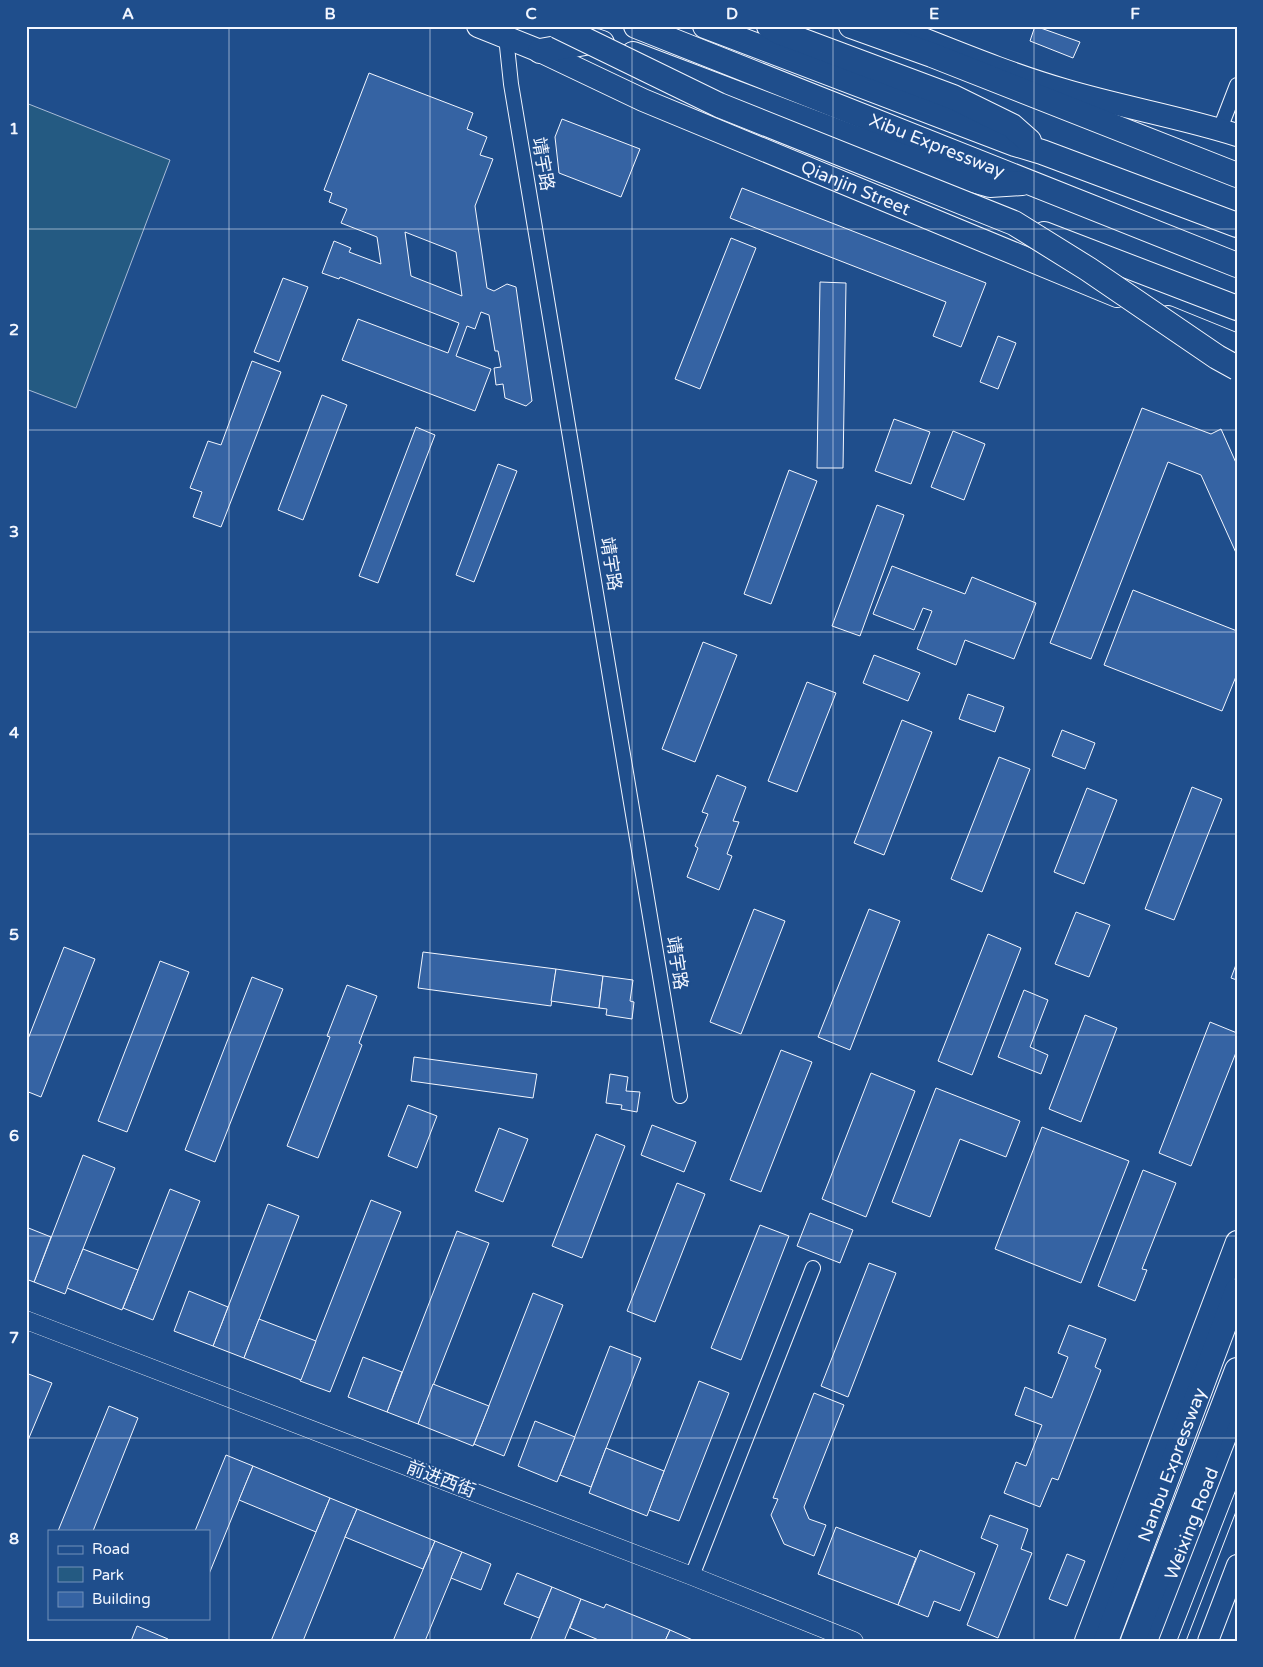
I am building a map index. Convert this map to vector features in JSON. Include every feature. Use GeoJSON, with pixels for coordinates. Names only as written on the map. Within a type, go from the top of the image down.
{"type":"FeatureCollection","features":[{"type":"Feature","properties":{"kind":"highway"},"geometry":{"type":"LineString","coordinates":[[557,26],[719,105],[1014,223],[1237,308]]}},
{"type":"Feature","properties":{"kind":"highway","name":"Xibu Expressway"},"geometry":{"type":"LineString","coordinates":[[636,26],[1237,265]]}},
{"type":"Feature","properties":{"kind":"highway","name":"Xibu Expressway"},"geometry":{"type":"LineString","coordinates":[[705,26],[1014,144],[1042,152],[1237,225]]}},
{"type":"Feature","properties":{"kind":"highway"},"geometry":{"type":"LineString","coordinates":[[769,26],[779,32],[953,97],[1012,126],[1042,152]]}},
{"type":"Feature","properties":{"kind":"highway"},"geometry":{"type":"LineString","coordinates":[[851,26],[941,58],[1237,175]]}},
{"type":"Feature","properties":{"kind":"highway"},"geometry":{"type":"LineString","coordinates":[[540,51],[596,41],[651,60],[947,173],[990,185],[1031,183]]}},
{"type":"Feature","properties":{"kind":"highway"},"geometry":{"type":"LineString","coordinates":[[1213,166],[1237,168]]}},
{"type":"Feature","properties":{"kind":"highway"},"geometry":{"type":"LineString","coordinates":[[1014,223],[1096,274],[1217,357],[1237,368]]}},
{"type":"Feature","properties":{"kind":"highway","name":"Nanbu Expressway"},"geometry":{"type":"LineString","coordinates":[[1106,1641],[1237,1291]]}},
{"type":"Feature","properties":{"kind":"highway","name":"Nanbu Expressway"},"geometry":{"type":"LineString","coordinates":[[1133,1641],[1237,1370]]}},
{"type":"Feature","properties":{"kind":"main road","name":"Qianjin Street"},"geometry":{"type":"LineString","coordinates":[[478,26],[540,51],[643,100],[1237,345]]}},
{"type":"Feature","properties":{"kind":"main road"},"geometry":{"type":"LineString","coordinates":[[890,26],[1014,74],[1065,90],[1228,132]]}},
{"type":"Feature","properties":{"kind":"main road"},"geometry":{"type":"LineString","coordinates":[[1086,1641],[1237,1242]]}},
{"type":"Feature","properties":{"kind":"main road","name":"Weixing Road"},"geometry":{"type":"LineString","coordinates":[[1146,1641],[1237,1406]]}},
{"type":"Feature","properties":{"kind":"main road"},"geometry":{"type":"LineString","coordinates":[[1208,1641],[1237,1565]]}},
{"type":"Feature","properties":{"kind":"street","name":"靖宇路"},"geometry":{"type":"LineString","coordinates":[[506,37],[511,84],[680,1096]]}},
{"type":"Feature","properties":{"kind":"street"},"geometry":{"type":"LineString","coordinates":[[1228,132],[1237,85]]}},
{"type":"Feature","properties":{"kind":"street"},"geometry":{"type":"LineString","coordinates":[[692,1576],[813,1268]]}},
{"type":"Feature","properties":{"kind":"street","name":"前进西街"},"geometry":{"type":"LineString","coordinates":[[26,1320],[692,1576],[854,1641]]}},
{"type":"Feature","properties":{"kind":"green space"},"geometry":{"type":"Polygon","coordinates":[[[26,103],[170,160],[76,408],[26,389],[26,103]]]}},
{"type":"Feature","properties":{"kind":"building"},"geometry":{"type":"Polygon","coordinates":[[[1035,26],[1080,42],[1073,58],[1030,41],[1035,26]]]}},
{"type":"Feature","properties":{"kind":"building"},"geometry":{"type":"Polygon","coordinates":[[[369,73],[473,113],[467,129],[487,137],[480,155],[493,159],[475,206],[487,288],[494,291],[507,284],[516,287],[532,401],[526,406],[505,398],[503,384],[496,385],[494,368],[501,367],[498,351],[495,351],[489,315],[481,312],[475,329],[467,326],[456,356],[491,369],[475,411],[342,360],[358,319],[448,353],[459,323],[340,277],[339,279],[322,273],[334,241],[351,248],[349,252],[381,264],[377,237],[341,223],[347,209],[329,202],[332,193],[324,190],[369,73]],[[405,232],[411,276],[462,296],[456,252],[405,232]]]}},
{"type":"Feature","properties":{"kind":"building"},"geometry":{"type":"Polygon","coordinates":[[[562,119],[640,149],[621,197],[559,173],[555,137],[562,119]]]}},
{"type":"Feature","properties":{"kind":"building"},"geometry":{"type":"Polygon","coordinates":[[[742,188],[986,283],[961,347],[933,336],[946,302],[730,218],[742,188]]]}},
{"type":"Feature","properties":{"kind":"building"},"geometry":{"type":"Polygon","coordinates":[[[731,238],[756,248],[700,389],[675,379],[731,238]]]}},
{"type":"Feature","properties":{"kind":"building"},"geometry":{"type":"Polygon","coordinates":[[[283,278],[308,287],[279,362],[254,352],[283,278]]]}},
{"type":"Feature","properties":{"kind":"building"},"geometry":{"type":"Polygon","coordinates":[[[820,282],[846,283],[843,468],[817,468],[820,282]]]}},
{"type":"Feature","properties":{"kind":"building"},"geometry":{"type":"Polygon","coordinates":[[[998,336],[1016,343],[998,389],[980,382],[998,336]]]}},
{"type":"Feature","properties":{"kind":"building"},"geometry":{"type":"Polygon","coordinates":[[[252,361],[281,372],[221,527],[193,517],[202,492],[190,488],[208,441],[221,445],[252,361]]]}},
{"type":"Feature","properties":{"kind":"building"},"geometry":{"type":"Polygon","coordinates":[[[322,395],[347,405],[303,520],[278,510],[322,395]]]}},
{"type":"Feature","properties":{"kind":"building"},"geometry":{"type":"Polygon","coordinates":[[[1142,408],[1211,434],[1221,429],[1237,465],[1237,555],[1201,475],[1168,462],[1091,659],[1050,643],[1142,408]]]}},
{"type":"Feature","properties":{"kind":"building"},"geometry":{"type":"Polygon","coordinates":[[[894,419],[930,432],[911,484],[875,471],[894,419]]]}},
{"type":"Feature","properties":{"kind":"building"},"geometry":{"type":"Polygon","coordinates":[[[416,427],[435,435],[378,583],[359,576],[416,427]]]}},
{"type":"Feature","properties":{"kind":"building"},"geometry":{"type":"Polygon","coordinates":[[[953,431],[985,444],[964,500],[931,487],[953,431]]]}},
{"type":"Feature","properties":{"kind":"building"},"geometry":{"type":"Polygon","coordinates":[[[498,464],[517,471],[474,582],[456,575],[498,464]]]}},
{"type":"Feature","properties":{"kind":"building"},"geometry":{"type":"Polygon","coordinates":[[[789,470],[817,481],[771,604],[744,594],[789,470]]]}},
{"type":"Feature","properties":{"kind":"building"},"geometry":{"type":"Polygon","coordinates":[[[877,505],[904,515],[860,636],[832,626],[877,505]]]}},
{"type":"Feature","properties":{"kind":"building"},"geometry":{"type":"Polygon","coordinates":[[[892,566],[965,594],[972,577],[1036,603],[1014,659],[965,640],[956,665],[917,649],[932,611],[923,608],[914,630],[873,614],[892,566]]]}},
{"type":"Feature","properties":{"kind":"building"},"geometry":{"type":"Polygon","coordinates":[[[1133,590],[1237,631],[1237,674],[1222,711],[1104,665],[1133,590]]]}},
{"type":"Feature","properties":{"kind":"building"},"geometry":{"type":"Polygon","coordinates":[[[703,642],[737,655],[695,762],[662,749],[703,642]]]}},
{"type":"Feature","properties":{"kind":"building"},"geometry":{"type":"Polygon","coordinates":[[[874,655],[920,673],[908,701],[863,683],[874,655]]]}},
{"type":"Feature","properties":{"kind":"building"},"geometry":{"type":"Polygon","coordinates":[[[807,682],[836,693],[797,792],[768,781],[807,682]]]}},
{"type":"Feature","properties":{"kind":"building"},"geometry":{"type":"Polygon","coordinates":[[[968,694],[1004,707],[995,732],[959,719],[968,694]]]}},
{"type":"Feature","properties":{"kind":"building"},"geometry":{"type":"Polygon","coordinates":[[[902,720],[932,732],[884,855],[854,843],[902,720]]]}},
{"type":"Feature","properties":{"kind":"building"},"geometry":{"type":"Polygon","coordinates":[[[1062,730],[1095,743],[1085,769],[1052,756],[1062,730]]]}},
{"type":"Feature","properties":{"kind":"building"},"geometry":{"type":"Polygon","coordinates":[[[999,757],[1030,769],[982,892],[951,879],[999,757]]]}},
{"type":"Feature","properties":{"kind":"building"},"geometry":{"type":"Polygon","coordinates":[[[717,775],[746,787],[733,821],[739,822],[727,854],[732,856],[719,890],[687,877],[698,848],[695,846],[708,814],[702,812],[717,775]]]}},
{"type":"Feature","properties":{"kind":"building"},"geometry":{"type":"Polygon","coordinates":[[[1192,787],[1222,799],[1174,920],[1145,909],[1192,787]]]}},
{"type":"Feature","properties":{"kind":"building"},"geometry":{"type":"Polygon","coordinates":[[[1087,788],[1117,800],[1084,884],[1054,872],[1087,788]]]}},
{"type":"Feature","properties":{"kind":"building"},"geometry":{"type":"Polygon","coordinates":[[[754,909],[785,921],[741,1034],[710,1022],[754,909]]]}},
{"type":"Feature","properties":{"kind":"building"},"geometry":{"type":"Polygon","coordinates":[[[869,909],[900,921],[850,1050],[818,1037],[869,909]]]}},
{"type":"Feature","properties":{"kind":"building"},"geometry":{"type":"Polygon","coordinates":[[[1076,912],[1110,925],[1089,977],[1055,964],[1076,912]]]}},
{"type":"Feature","properties":{"kind":"building"},"geometry":{"type":"Polygon","coordinates":[[[988,934],[1021,948],[972,1075],[938,1061],[988,934]]]}},
{"type":"Feature","properties":{"kind":"building"},"geometry":{"type":"Polygon","coordinates":[[[64,947],[95,959],[41,1097],[26,1091],[26,1044],[64,947]]]}},
{"type":"Feature","properties":{"kind":"building"},"geometry":{"type":"Polygon","coordinates":[[[423,952],[556,969],[551,1006],[418,988],[423,952]]]}},
{"type":"Feature","properties":{"kind":"building"},"geometry":{"type":"Polygon","coordinates":[[[160,961],[189,972],[127,1132],[98,1121],[160,961]]]}},
{"type":"Feature","properties":{"kind":"building"},"geometry":{"type":"Polygon","coordinates":[[[1237,962],[1237,980],[1231,978],[1237,962]]]}},
{"type":"Feature","properties":{"kind":"building"},"geometry":{"type":"Polygon","coordinates":[[[556,969],[603,976],[599,1008],[551,1001],[556,969]]]}},
{"type":"Feature","properties":{"kind":"building"},"geometry":{"type":"Polygon","coordinates":[[[603,976],[633,980],[630,1001],[634,1002],[632,1019],[606,1015],[607,1009],[599,1008],[603,976]]]}},
{"type":"Feature","properties":{"kind":"building"},"geometry":{"type":"Polygon","coordinates":[[[252,977],[283,989],[215,1162],[185,1150],[252,977]]]}},
{"type":"Feature","properties":{"kind":"building"},"geometry":{"type":"Polygon","coordinates":[[[347,985],[377,996],[359,1043],[362,1045],[318,1158],[287,1146],[330,1037],[327,1036],[347,985]]]}},
{"type":"Feature","properties":{"kind":"building"},"geometry":{"type":"Polygon","coordinates":[[[1024,990],[1048,1000],[1030,1047],[1048,1055],[1041,1074],[998,1057],[1024,990]]]}},
{"type":"Feature","properties":{"kind":"building"},"geometry":{"type":"Polygon","coordinates":[[[1085,1015],[1117,1028],[1081,1122],[1049,1109],[1085,1015]]]}},
{"type":"Feature","properties":{"kind":"building"},"geometry":{"type":"Polygon","coordinates":[[[1210,1022],[1237,1033],[1237,1050],[1191,1166],[1159,1153],[1210,1022]]]}},
{"type":"Feature","properties":{"kind":"building"},"geometry":{"type":"Polygon","coordinates":[[[781,1050],[812,1062],[761,1192],[730,1180],[781,1050]]]}},
{"type":"Feature","properties":{"kind":"building"},"geometry":{"type":"Polygon","coordinates":[[[414,1057],[537,1074],[533,1098],[411,1081],[414,1057]]]}},
{"type":"Feature","properties":{"kind":"building"},"geometry":{"type":"Polygon","coordinates":[[[871,1073],[915,1091],[866,1217],[822,1199],[871,1073]]]}},
{"type":"Feature","properties":{"kind":"building"},"geometry":{"type":"Polygon","coordinates":[[[610,1074],[628,1077],[626,1091],[640,1092],[637,1112],[621,1109],[622,1105],[606,1103],[610,1074]]]}},
{"type":"Feature","properties":{"kind":"building"},"geometry":{"type":"Polygon","coordinates":[[[936,1088],[1020,1121],[1006,1157],[960,1139],[930,1217],[892,1202],[936,1088]]]}},
{"type":"Feature","properties":{"kind":"building"},"geometry":{"type":"Polygon","coordinates":[[[408,1105],[437,1116],[417,1168],[388,1156],[408,1105]]]}},
{"type":"Feature","properties":{"kind":"building"},"geometry":{"type":"Polygon","coordinates":[[[652,1125],[696,1142],[684,1172],[641,1155],[652,1125]]]}},
{"type":"Feature","properties":{"kind":"building"},"geometry":{"type":"Polygon","coordinates":[[[1042,1127],[1129,1161],[1081,1283],[995,1249],[1042,1127]]]}},
{"type":"Feature","properties":{"kind":"building"},"geometry":{"type":"Polygon","coordinates":[[[499,1128],[528,1139],[503,1202],[475,1191],[499,1128]]]}},
{"type":"Feature","properties":{"kind":"building"},"geometry":{"type":"Polygon","coordinates":[[[596,1134],[625,1146],[582,1258],[552,1246],[596,1134]]]}},
{"type":"Feature","properties":{"kind":"building"},"geometry":{"type":"Polygon","coordinates":[[[83,1155],[115,1168],[65,1294],[34,1282],[83,1155]]]}},
{"type":"Feature","properties":{"kind":"building"},"geometry":{"type":"Polygon","coordinates":[[[1143,1170],[1176,1183],[1142,1269],[1147,1270],[1135,1301],[1098,1286],[1143,1170]]]}},
{"type":"Feature","properties":{"kind":"building"},"geometry":{"type":"Polygon","coordinates":[[[677,1183],[705,1194],[655,1322],[627,1311],[677,1183]]]}},
{"type":"Feature","properties":{"kind":"building"},"geometry":{"type":"Polygon","coordinates":[[[170,1189],[200,1201],[153,1320],[123,1308],[170,1189]]]}},
{"type":"Feature","properties":{"kind":"building"},"geometry":{"type":"Polygon","coordinates":[[[371,1200],[401,1212],[330,1392],[300,1381],[371,1200]]]}},
{"type":"Feature","properties":{"kind":"building"},"geometry":{"type":"Polygon","coordinates":[[[268,1204],[299,1216],[244,1358],[213,1346],[268,1204]]]}},
{"type":"Feature","properties":{"kind":"building"},"geometry":{"type":"Polygon","coordinates":[[[810,1213],[853,1230],[840,1263],[797,1246],[810,1213]]]}},
{"type":"Feature","properties":{"kind":"building"},"geometry":{"type":"Polygon","coordinates":[[[760,1225],[789,1236],[741,1360],[711,1348],[760,1225]]]}},
{"type":"Feature","properties":{"kind":"building"},"geometry":{"type":"Polygon","coordinates":[[[26,1227],[51,1237],[34,1282],[26,1279],[26,1227]]]}},
{"type":"Feature","properties":{"kind":"building"},"geometry":{"type":"Polygon","coordinates":[[[457,1231],[489,1243],[418,1424],[387,1412],[457,1231]]]}},
{"type":"Feature","properties":{"kind":"building"},"geometry":{"type":"Polygon","coordinates":[[[83,1249],[138,1270],[122,1310],[67,1288],[83,1249]]]}},
{"type":"Feature","properties":{"kind":"building"},"geometry":{"type":"Polygon","coordinates":[[[869,1263],[896,1273],[848,1397],[821,1386],[869,1263]]]}},
{"type":"Feature","properties":{"kind":"building"},"geometry":{"type":"Polygon","coordinates":[[[189,1291],[228,1307],[213,1346],[174,1331],[189,1291]]]}},
{"type":"Feature","properties":{"kind":"building"},"geometry":{"type":"Polygon","coordinates":[[[533,1293],[563,1305],[504,1456],[474,1444],[533,1293]]]}},
{"type":"Feature","properties":{"kind":"building"},"geometry":{"type":"Polygon","coordinates":[[[259,1319],[316,1341],[301,1380],[244,1358],[259,1319]]]}},
{"type":"Feature","properties":{"kind":"building"},"geometry":{"type":"Polygon","coordinates":[[[1069,1325],[1106,1339],[1095,1367],[1101,1370],[1058,1480],[1052,1478],[1040,1507],[1004,1493],[1016,1462],[1026,1466],[1042,1425],[1015,1415],[1025,1387],[1052,1398],[1068,1357],[1058,1353],[1069,1325]]]}},
{"type":"Feature","properties":{"kind":"building"},"geometry":{"type":"Polygon","coordinates":[[[610,1346],[641,1358],[591,1487],[560,1475],[610,1346]]]}},
{"type":"Feature","properties":{"kind":"building"},"geometry":{"type":"Polygon","coordinates":[[[363,1357],[402,1372],[387,1412],[348,1397],[363,1357]]]}},
{"type":"Feature","properties":{"kind":"building"},"geometry":{"type":"Polygon","coordinates":[[[26,1373],[52,1383],[26,1445],[26,1373]]]}},
{"type":"Feature","properties":{"kind":"building"},"geometry":{"type":"Polygon","coordinates":[[[699,1381],[729,1393],[679,1521],[649,1510],[699,1381]]]}},
{"type":"Feature","properties":{"kind":"building"},"geometry":{"type":"Polygon","coordinates":[[[433,1384],[489,1406],[473,1446],[418,1424],[433,1384]]]}},
{"type":"Feature","properties":{"kind":"building"},"geometry":{"type":"Polygon","coordinates":[[[814,1393],[844,1405],[804,1507],[809,1519],[826,1525],[814,1556],[784,1544],[771,1515],[778,1499],[773,1498],[814,1393]]]}},
{"type":"Feature","properties":{"kind":"building"},"geometry":{"type":"Polygon","coordinates":[[[109,1406],[138,1418],[93,1530],[58,1530],[109,1406]]]}},
{"type":"Feature","properties":{"kind":"building"},"geometry":{"type":"Polygon","coordinates":[[[535,1421],[575,1437],[557,1482],[518,1466],[535,1421]]]}},
{"type":"Feature","properties":{"kind":"building"},"geometry":{"type":"Polygon","coordinates":[[[606,1448],[664,1471],[647,1516],[589,1493],[606,1448]]]}},
{"type":"Feature","properties":{"kind":"building"},"geometry":{"type":"Polygon","coordinates":[[[226,1455],[253,1466],[210,1572],[210,1530],[195,1530],[226,1455]]]}},
{"type":"Feature","properties":{"kind":"building"},"geometry":{"type":"Polygon","coordinates":[[[253,1466],[330,1498],[316,1532],[239,1500],[253,1466]]]}},
{"type":"Feature","properties":{"kind":"building"},"geometry":{"type":"Polygon","coordinates":[[[330,1498],[357,1509],[303,1641],[271,1641],[330,1498]]]}},
{"type":"Feature","properties":{"kind":"building"},"geometry":{"type":"Polygon","coordinates":[[[357,1509],[435,1541],[423,1569],[345,1537],[357,1509]]]}},
{"type":"Feature","properties":{"kind":"building"},"geometry":{"type":"Polygon","coordinates":[[[990,1515],[1028,1529],[1021,1549],[1032,1553],[998,1638],[967,1625],[998,1545],[981,1538],[990,1515]]]}},
{"type":"Feature","properties":{"kind":"building"},"geometry":{"type":"Polygon","coordinates":[[[836,1527],[916,1558],[898,1605],[818,1574],[836,1527]]]}},
{"type":"Feature","properties":{"kind":"building"},"geometry":{"type":"Polygon","coordinates":[[[435,1541],[462,1552],[425,1641],[393,1641],[435,1541]]]}},
{"type":"Feature","properties":{"kind":"building"},"geometry":{"type":"Polygon","coordinates":[[[920,1550],[975,1573],[960,1611],[934,1601],[928,1617],[898,1605],[920,1550]]]}},
{"type":"Feature","properties":{"kind":"building"},"geometry":{"type":"Polygon","coordinates":[[[462,1552],[491,1564],[481,1590],[451,1578],[462,1552]]]}},
{"type":"Feature","properties":{"kind":"building"},"geometry":{"type":"Polygon","coordinates":[[[1067,1554],[1085,1561],[1067,1606],[1049,1599],[1067,1554]]]}},
{"type":"Feature","properties":{"kind":"building"},"geometry":{"type":"Polygon","coordinates":[[[517,1573],[552,1587],[539,1618],[504,1604],[517,1573]]]}},
{"type":"Feature","properties":{"kind":"building"},"geometry":{"type":"Polygon","coordinates":[[[552,1587],[581,1599],[564,1641],[530,1641],[552,1587]]]}},
{"type":"Feature","properties":{"kind":"building"},"geometry":{"type":"Polygon","coordinates":[[[581,1599],[604,1608],[606,1604],[670,1630],[665,1641],[601,1641],[570,1628],[581,1599]]]}},
{"type":"Feature","properties":{"kind":"building"},"geometry":{"type":"Polygon","coordinates":[[[137,1626],[168,1639],[167,1641],[131,1641],[137,1626]]]}},
{"type":"Feature","properties":{"kind":"building"},"geometry":{"type":"Polygon","coordinates":[[[670,1630],[695,1641],[665,1641],[670,1630]]]}},
{"type":"Feature","properties":{"kind":"tram line"},"geometry":{"type":"LineString","coordinates":[[1177,1641],[1237,1487]]}},
{"type":"Feature","properties":{"kind":"tram line"},"geometry":{"type":"LineString","coordinates":[[1186,1641],[1237,1509]]}}]}
